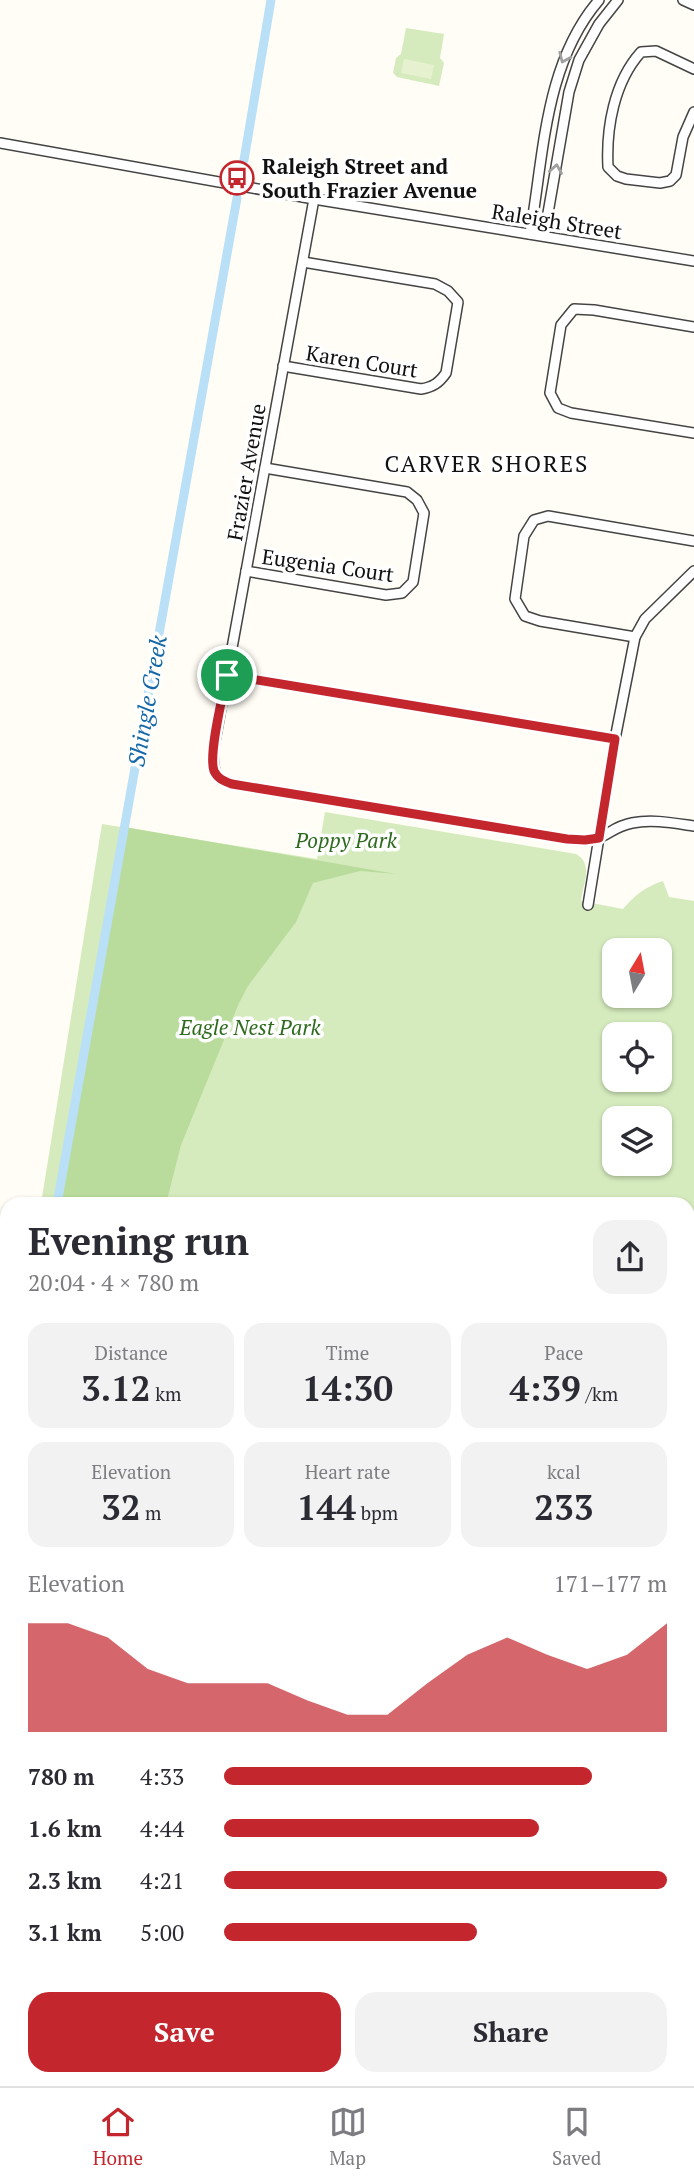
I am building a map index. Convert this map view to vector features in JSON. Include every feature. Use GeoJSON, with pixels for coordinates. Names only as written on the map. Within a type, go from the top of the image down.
{"type":"FeatureCollection","features":[{"type":"Feature","properties":{"kind":"street"},"geometry":{"type":"LineString","coordinates":[[530,234],[549,110],[559,67],[574,36],[599,0]]}},
{"type":"Feature","properties":{"kind":"street"},"geometry":{"type":"LineString","coordinates":[[544,236],[569,92],[579,60],[599,24],[618,0]]}},
{"type":"Feature","properties":{"kind":"street"},"geometry":{"type":"LineString","coordinates":[[683,0],[694,5]]}},
{"type":"Feature","properties":{"kind":"street"},"geometry":{"type":"LineString","coordinates":[[694,69],[656,51],[641,52],[633,61],[615,99],[607,151],[608,167],[617,176],[660,183],[670,181],[676,175],[683,136],[694,112]]}},
{"type":"Feature","properties":{"kind":"street","name":"Raleigh Street"},"geometry":{"type":"LineString","coordinates":[[0,143],[314,199],[694,261]]}},
{"type":"Feature","properties":{"kind":"street","name":"Frazier Avenue"},"geometry":{"type":"LineString","coordinates":[[314,199],[213,751],[214,770],[221,780],[232,784],[567,839],[599,838]]}},
{"type":"Feature","properties":{"kind":"street","name":"Karen Court"},"geometry":{"type":"LineString","coordinates":[[283,366],[421,389],[431,387],[446,373],[458,302],[448,291],[435,284],[303,262]]}},
{"type":"Feature","properties":{"kind":"street"},"geometry":{"type":"LineString","coordinates":[[694,327],[574,309],[561,325],[550,394],[558,408],[571,413],[694,433]]}},
{"type":"Feature","properties":{"kind":"street","name":"Eugenia Court"},"geometry":{"type":"LineString","coordinates":[[246,571],[386,595],[402,593],[413,582],[424,513],[418,500],[407,492],[265,468]]}},
{"type":"Feature","properties":{"kind":"street"},"geometry":{"type":"LineString","coordinates":[[635,637],[525,616],[515,599],[524,536],[534,520],[548,516],[694,541]]}},
{"type":"Feature","properties":{"kind":"street"},"geometry":{"type":"LineString","coordinates":[[588,905],[635,637],[645,620],[694,571]]}},
{"type":"Feature","properties":{"kind":"street"},"geometry":{"type":"LineString","coordinates":[[227,675],[615,739]]}},
{"type":"Feature","properties":{"kind":"street"},"geometry":{"type":"LineString","coordinates":[[599,838],[615,827],[634,823],[653,821],[694,825]]}},
{"type":"Feature","properties":{"kind":"green space"},"geometry":{"type":"Polygon","coordinates":[[[406,28],[444,34],[440,58],[444,63],[439,86],[397,77],[393,73],[396,58],[401,54],[406,28]]]}},
{"type":"Feature","properties":{"kind":"green space"},"geometry":{"type":"Polygon","coordinates":[[[404,59],[434,65],[431,79],[401,73],[404,59]]]}},
{"type":"Feature","properties":{"kind":"green space","name":"Eagle Nest Park"},"geometry":{"type":"Polygon","coordinates":[[[325,812],[576,854],[585,863],[586,869],[581,901],[623,909],[641,892],[663,881],[669,897],[694,901],[694,1197],[42,1197],[102,824],[317,859],[325,812]]]}},
{"type":"Feature","properties":{"kind":"green space"},"geometry":{"type":"Polygon","coordinates":[[[125,827],[396,874],[360,871],[313,883],[296,922],[248,986],[239,1003],[181,1145],[168,1197],[58,1197],[125,827]]]}},
{"type":"Feature","properties":{"kind":"waterway","name":"Shingle Creek"},"geometry":{"type":"LineString","coordinates":[[244,160],[271,0]]}},
{"type":"Feature","properties":{"kind":"waterway","name":"Shingle Creek"},"geometry":{"type":"LineString","coordinates":[[58,1197],[237,198]]}},
{"type":"Feature","properties":{"kind":"place","name":"Raleigh Street and South Frazier Avenue"},"geometry":{"type":"Point","coordinates":[237,178]}},
{"type":"Feature","properties":{"kind":"district","name":"CARVER SHORES"},"geometry":{"type":"Point","coordinates":[487,463]}},
{"type":"Feature","properties":{"kind":"route"},"geometry":{"type":"LineString","coordinates":[[227,675],[615,739],[599,838],[567,839],[221,780],[214,770],[213,751],[227,675]]}},
{"type":"Feature","properties":{"kind":"park label","name":"Poppy Park"},"geometry":{"type":"Point","coordinates":[346,840]}}]}
